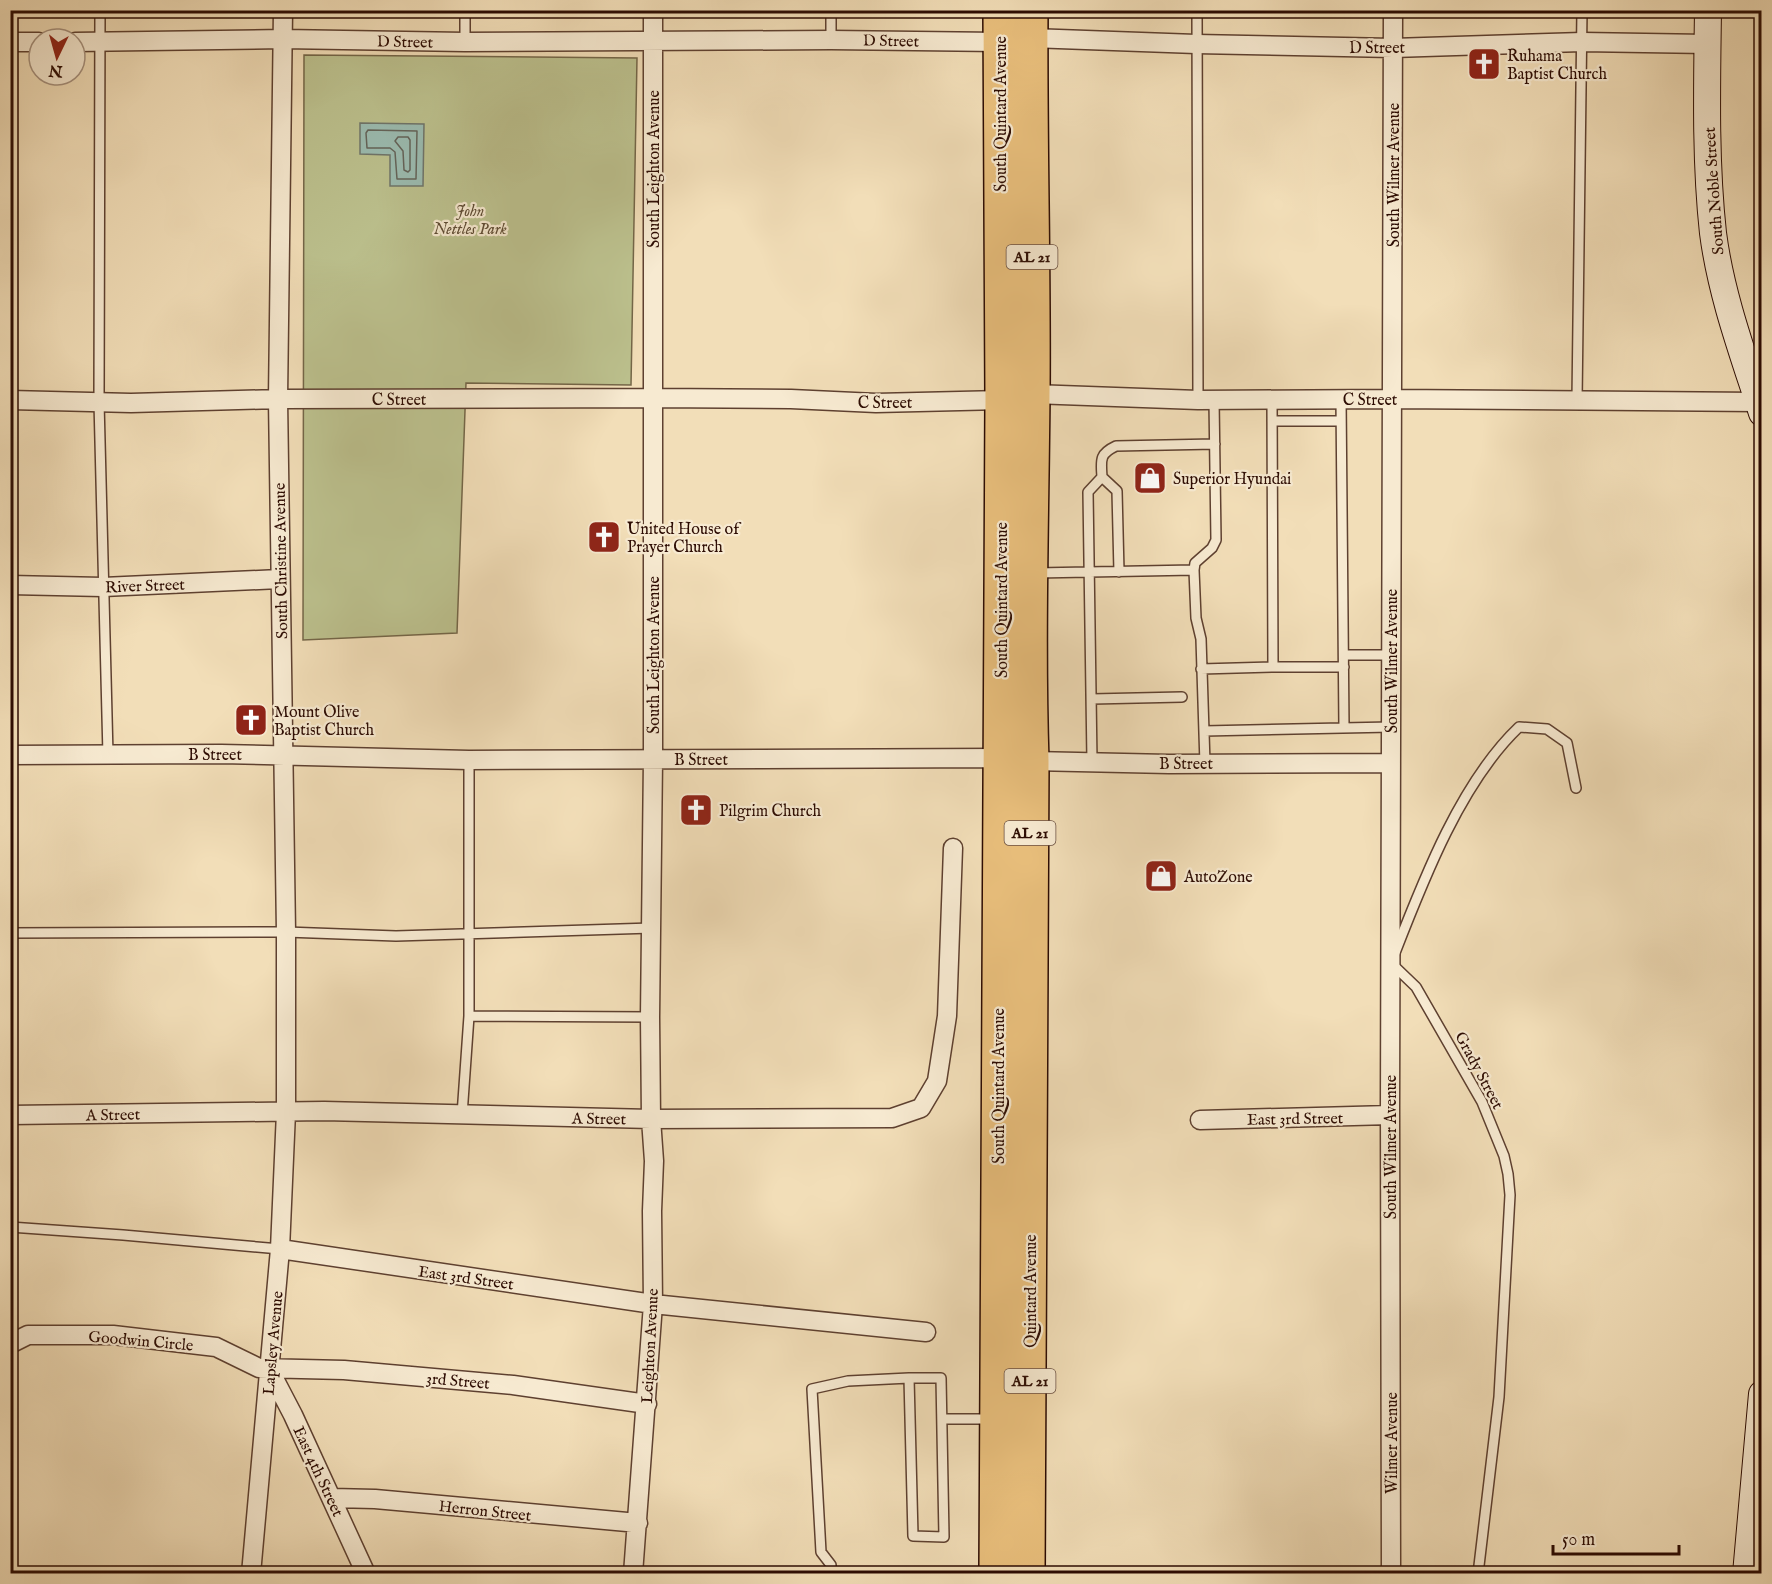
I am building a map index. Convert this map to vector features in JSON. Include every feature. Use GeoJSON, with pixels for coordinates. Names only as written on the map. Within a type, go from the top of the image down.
{"type":"FeatureCollection","features":[{"type":"Feature","properties":{"kind":"highway","name":"South Quintard Avenue"},"geometry":{"type":"LineString","coordinates":[[998,1189],[999,758],[1017,397],[1015,25]]}},
{"type":"Feature","properties":{"kind":"highway","name":"South Quintard Avenue"},"geometry":{"type":"LineString","coordinates":[[1017,397],[1030,573],[1032,760],[1030,1188]]}},
{"type":"Feature","properties":{"kind":"highway","name":"Quintard Avenue"},"geometry":{"type":"LineString","coordinates":[[1028,1574],[1030,1188]]}},
{"type":"Feature","properties":{"kind":"highway","name":"Quintard Avenue"},"geometry":{"type":"LineString","coordinates":[[996,1574],[998,1189]]}},
{"type":"Feature","properties":{"kind":"main road","name":"South Noble Street"},"geometry":{"type":"LineString","coordinates":[[1708,10],[1708,160],[1713,234],[1723,285],[1760,408]]}},
{"type":"Feature","properties":{"kind":"main road"},"geometry":{"type":"LineString","coordinates":[[1746,1574],[1761,1394]]}},
{"type":"Feature","properties":{"kind":"street","name":"South Christine Avenue"},"geometry":{"type":"LineString","coordinates":[[284,10],[278,399],[286,932],[286,1112]]}},
{"type":"Feature","properties":{"kind":"street","name":"South Leighton Avenue"},"geometry":{"type":"LineString","coordinates":[[651,1119],[653,10]]}},
{"type":"Feature","properties":{"kind":"street","name":"South Wilmer Avenue"},"geometry":{"type":"LineString","coordinates":[[1391,1312],[1393,10]]}},
{"type":"Feature","properties":{"kind":"street","name":"D Street"},"geometry":{"type":"LineString","coordinates":[[87,42],[283,39],[465,42],[831,40],[1015,25],[1196,44],[1393,48],[1582,42],[1707,44]]}},
{"type":"Feature","properties":{"kind":"street"},"geometry":{"type":"LineString","coordinates":[[10,42],[27,42]]}},
{"type":"Feature","properties":{"kind":"street","name":"C Street"},"geometry":{"type":"LineString","coordinates":[[10,400],[99,402],[653,398],[791,399],[876,403],[1017,397],[1206,400],[1576,400],[1760,408]]}},
{"type":"Feature","properties":{"kind":"street","name":"River Street"},"geometry":{"type":"LineString","coordinates":[[10,585],[103,587],[279,579]]}},
{"type":"Feature","properties":{"kind":"street","name":"B Street"},"geometry":{"type":"LineString","coordinates":[[10,754],[283,755],[469,760],[999,758],[1205,764],[1391,763]]}},
{"type":"Feature","properties":{"kind":"street","name":"A Street"},"geometry":{"type":"LineString","coordinates":[[10,1115],[324,1111],[651,1119],[892,1118],[921,1108],[937,1081],[947,1016],[953,848]]}},
{"type":"Feature","properties":{"kind":"street","name":"Lapsley Avenue"},"geometry":{"type":"LineString","coordinates":[[251,1574],[280,1249],[286,1112]]}},
{"type":"Feature","properties":{"kind":"street","name":"East 3rd Street"},"geometry":{"type":"LineString","coordinates":[[1200,1120],[1390,1115]]}},
{"type":"Feature","properties":{"kind":"street","name":"Leighton Avenue"},"geometry":{"type":"LineString","coordinates":[[633,1574],[653,1304],[654,1161],[651,1119]]}},
{"type":"Feature","properties":{"kind":"street","name":"East 3rd Street"},"geometry":{"type":"LineString","coordinates":[[280,1249],[653,1304],[926,1332]]}},
{"type":"Feature","properties":{"kind":"street","name":"Wilmer Avenue"},"geometry":{"type":"LineString","coordinates":[[1391,1312],[1391,1574]]}},
{"type":"Feature","properties":{"kind":"street","name":"Goodwin Circle"},"geometry":{"type":"LineString","coordinates":[[10,1344],[28,1335],[113,1335],[216,1347],[259,1368],[269,1369]]}},
{"type":"Feature","properties":{"kind":"street","name":"3rd Street"},"geometry":{"type":"LineString","coordinates":[[269,1369],[344,1370],[513,1384],[647,1404]]}},
{"type":"Feature","properties":{"kind":"street","name":"East 4th Street"},"geometry":{"type":"LineString","coordinates":[[269,1369],[293,1415],[366,1574]]}},
{"type":"Feature","properties":{"kind":"street","name":"Herron Street"},"geometry":{"type":"LineString","coordinates":[[332,1498],[375,1499],[638,1523]]}},
{"type":"Feature","properties":{"kind":"lane"},"geometry":{"type":"LineString","coordinates":[[100,10],[99,402],[108,755]]}},
{"type":"Feature","properties":{"kind":"lane"},"geometry":{"type":"LineString","coordinates":[[465,10],[465,42]]}},
{"type":"Feature","properties":{"kind":"lane"},"geometry":{"type":"LineString","coordinates":[[831,10],[831,40]]}},
{"type":"Feature","properties":{"kind":"lane"},"geometry":{"type":"LineString","coordinates":[[1197,10],[1206,400],[1215,444],[1216,540],[1212,548],[1195,563],[1194,570],[1196,618],[1202,669],[1205,764]]}},
{"type":"Feature","properties":{"kind":"lane"},"geometry":{"type":"LineString","coordinates":[[1576,400],[1582,10]]}},
{"type":"Feature","properties":{"kind":"lane"},"geometry":{"type":"LineString","coordinates":[[1272,399],[1273,667]]}},
{"type":"Feature","properties":{"kind":"lane"},"geometry":{"type":"LineString","coordinates":[[1341,399],[1344,728]]}},
{"type":"Feature","properties":{"kind":"lane"},"geometry":{"type":"LineString","coordinates":[[1272,422],[1341,421]]}},
{"type":"Feature","properties":{"kind":"lane"},"geometry":{"type":"LineString","coordinates":[[1119,572],[1117,490],[1102,477],[1101,461],[1105,452],[1116,446],[1215,444]]}},
{"type":"Feature","properties":{"kind":"lane"},"geometry":{"type":"LineString","coordinates":[[1092,761],[1088,492],[1102,477]]}},
{"type":"Feature","properties":{"kind":"lane"},"geometry":{"type":"LineString","coordinates":[[1030,573],[1194,570]]}},
{"type":"Feature","properties":{"kind":"lane"},"geometry":{"type":"LineString","coordinates":[[1344,655],[1391,655]]}},
{"type":"Feature","properties":{"kind":"lane"},"geometry":{"type":"LineString","coordinates":[[1202,669],[1344,667]]}},
{"type":"Feature","properties":{"kind":"lane"},"geometry":{"type":"LineString","coordinates":[[1092,699],[1182,697]]}},
{"type":"Feature","properties":{"kind":"lane"},"geometry":{"type":"LineString","coordinates":[[1391,963],[1421,885],[1469,789],[1506,739],[1520,726],[1547,729],[1567,743],[1576,788]]}},
{"type":"Feature","properties":{"kind":"lane"},"geometry":{"type":"LineString","coordinates":[[1204,731],[1391,727]]}},
{"type":"Feature","properties":{"kind":"lane"},"geometry":{"type":"LineString","coordinates":[[462,1115],[469,1016],[469,760]]}},
{"type":"Feature","properties":{"kind":"lane"},"geometry":{"type":"LineString","coordinates":[[10,933],[286,932],[396,936],[652,928]]}},
{"type":"Feature","properties":{"kind":"lane","name":"Grady Street"},"geometry":{"type":"LineString","coordinates":[[1391,963],[1416,987],[1477,1092],[1504,1156],[1508,1174],[1510,1195],[1499,1397],[1478,1574]]}},
{"type":"Feature","properties":{"kind":"lane"},"geometry":{"type":"LineString","coordinates":[[469,1016],[650,1017]]}},
{"type":"Feature","properties":{"kind":"lane"},"geometry":{"type":"LineString","coordinates":[[10,1227],[280,1249]]}},
{"type":"Feature","properties":{"kind":"lane"},"geometry":{"type":"LineString","coordinates":[[831,1574],[831,1565],[821,1552],[812,1389],[848,1381],[909,1378],[940,1378],[944,1537],[913,1536],[909,1378]]}},
{"type":"Feature","properties":{"kind":"lane"},"geometry":{"type":"LineString","coordinates":[[942,1419],[997,1419]]}},
{"type":"Feature","properties":{"kind":"green space","name":"John Nettles Park"},"geometry":{"type":"Polygon","coordinates":[[[304,55],[637,58],[631,385],[466,383],[457,633],[303,640],[304,55]]]}},
{"type":"Feature","properties":{"kind":"water"},"geometry":{"type":"Polygon","coordinates":[[[360,123],[424,124],[423,186],[390,186],[390,155],[360,154],[360,123]]]}},
{"type":"Feature","properties":{"kind":"place","name":"Ruhama Baptist Church"},"geometry":{"type":"Point","coordinates":[1484,64]}},
{"type":"Feature","properties":{"kind":"place","name":"Superior Hyundai"},"geometry":{"type":"Point","coordinates":[1150,478]}},
{"type":"Feature","properties":{"kind":"place","name":"United House of Prayer Church"},"geometry":{"type":"Point","coordinates":[604,537]}},
{"type":"Feature","properties":{"kind":"place","name":"Mount Olive Baptist Church"},"geometry":{"type":"Point","coordinates":[251,720]}},
{"type":"Feature","properties":{"kind":"place","name":"Pilgrim Church"},"geometry":{"type":"Point","coordinates":[696,810]}},
{"type":"Feature","properties":{"kind":"place","name":"AutoZone"},"geometry":{"type":"Point","coordinates":[1161,876]}}]}
